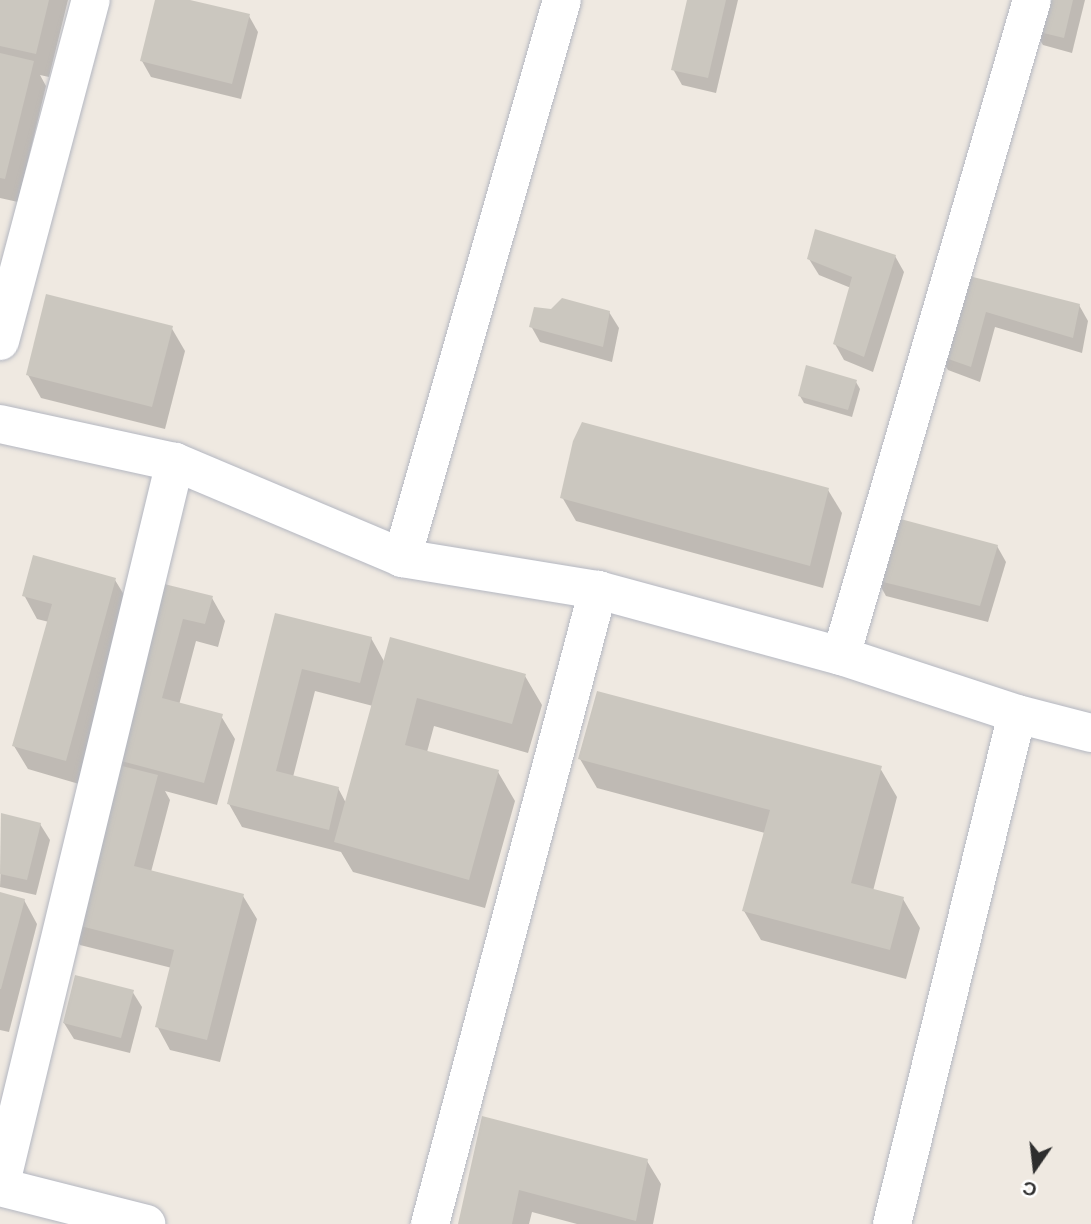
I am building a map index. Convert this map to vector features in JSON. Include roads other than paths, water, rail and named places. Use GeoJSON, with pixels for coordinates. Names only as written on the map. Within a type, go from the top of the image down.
{"type":"FeatureCollection","features":[{"type":"Feature","properties":{"kind":"street"},"geometry":{"type":"LineString","coordinates":[[0,341],[91,0]]}},
{"type":"Feature","properties":{"kind":"street"},"geometry":{"type":"LineString","coordinates":[[402,558],[562,0]]}},
{"type":"Feature","properties":{"kind":"street"},"geometry":{"type":"LineString","coordinates":[[841,656],[1032,0]]}},
{"type":"Feature","properties":{"kind":"street"},"geometry":{"type":"LineString","coordinates":[[0,424],[175,462],[402,558],[598,590],[841,656],[1017,714],[1091,733]]}},
{"type":"Feature","properties":{"kind":"street"},"geometry":{"type":"LineString","coordinates":[[146,1224],[0,1187],[175,462]]}},
{"type":"Feature","properties":{"kind":"street"},"geometry":{"type":"LineString","coordinates":[[430,1224],[598,590]]}},
{"type":"Feature","properties":{"kind":"street"},"geometry":{"type":"LineString","coordinates":[[892,1224],[1017,714]]}}]}
